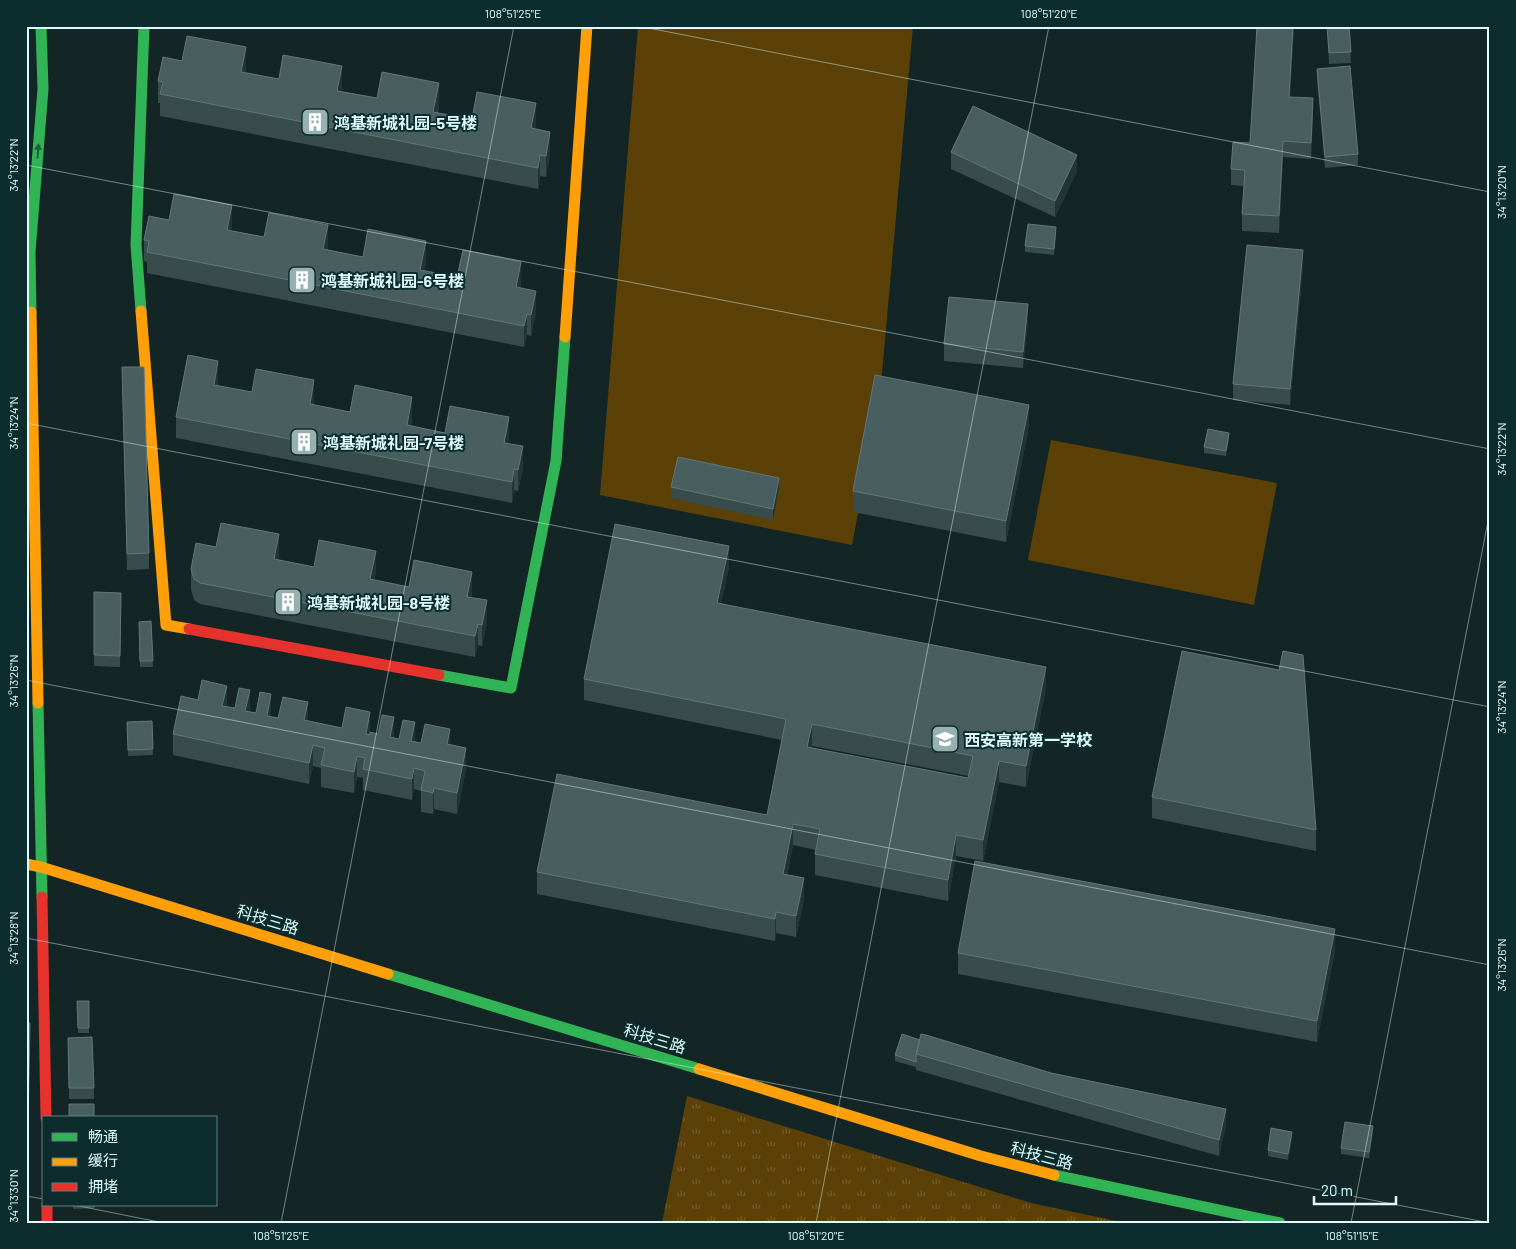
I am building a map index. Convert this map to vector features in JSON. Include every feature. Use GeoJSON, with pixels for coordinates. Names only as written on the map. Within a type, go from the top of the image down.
{"type":"FeatureCollection","features":[{"type":"Feature","properties":{"kind":"street"},"geometry":{"type":"LineString","coordinates":[[41,26],[43,89],[30,252],[46,1116]]}},
{"type":"Feature","properties":{"kind":"street"},"geometry":{"type":"LineString","coordinates":[[144,26],[136,245],[166,625],[511,688],[556,461],[587,26]]}},
{"type":"Feature","properties":{"kind":"street"},"geometry":{"type":"LineString","coordinates":[[26,232],[30,252]]}},
{"type":"Feature","properties":{"kind":"street","name":"科技三路"},"geometry":{"type":"LineString","coordinates":[[26,864],[41,867],[981,1156],[1065,1178],[1280,1223]]}},
{"type":"Feature","properties":{"kind":"street"},"geometry":{"type":"LineString","coordinates":[[47,1206],[48,1223]]}},
{"type":"Feature","properties":{"kind":"green space"},"geometry":{"type":"Polygon","coordinates":[[[638,26],[913,26],[880,396],[852,545],[600,495],[638,26]]]}},
{"type":"Feature","properties":{"kind":"green space"},"geometry":{"type":"Polygon","coordinates":[[[1051,440],[1277,483],[1254,605],[1028,560],[1051,440]]]}},
{"type":"Feature","properties":{"kind":"green space"},"geometry":{"type":"Polygon","coordinates":[[[687,1096],[1031,1203],[1126,1223],[662,1223],[687,1096]]]}},
{"type":"Feature","properties":{"kind":"building"},"geometry":{"type":"Polygon","coordinates":[[[1257,26],[1293,26],[1289,97],[1313,98],[1311,143],[1283,141],[1279,216],[1242,214],[1245,170],[1231,169],[1233,142],[1250,143],[1257,26]]]}},
{"type":"Feature","properties":{"kind":"building"},"geometry":{"type":"Polygon","coordinates":[[[1327,26],[1349,26],[1351,52],[1329,53],[1327,26]]]}},
{"type":"Feature","properties":{"kind":"building"},"geometry":{"type":"Polygon","coordinates":[[[187,36],[246,47],[241,72],[279,79],[283,55],[342,66],[337,91],[377,98],[382,72],[439,83],[433,112],[472,119],[477,92],[536,103],[531,128],[550,132],[546,156],[540,155],[538,168],[160,94],[163,82],[158,81],[163,57],[182,61],[187,36]]]}},
{"type":"Feature","properties":{"kind":"building"},"geometry":{"type":"Polygon","coordinates":[[[1350,66],[1358,154],[1325,157],[1317,69],[1350,66]]]}},
{"type":"Feature","properties":{"kind":"building"},"geometry":{"type":"Polygon","coordinates":[[[973,106],[1077,155],[1055,201],[951,152],[973,106]]]}},
{"type":"Feature","properties":{"kind":"building"},"geometry":{"type":"Polygon","coordinates":[[[174,194],[232,205],[227,230],[264,237],[269,213],[328,225],[323,249],[363,257],[368,229],[426,241],[420,270],[457,277],[463,250],[521,262],[516,287],[536,291],[531,315],[527,314],[524,326],[147,252],[149,241],[144,240],[149,216],[169,220],[174,194]]]}},
{"type":"Feature","properties":{"kind":"building"},"geometry":{"type":"Polygon","coordinates":[[[1028,224],[1056,227],[1054,249],[1025,246],[1028,224]]]}},
{"type":"Feature","properties":{"kind":"building"},"geometry":{"type":"Polygon","coordinates":[[[1247,245],[1303,250],[1290,389],[1233,384],[1247,245]]]}},
{"type":"Feature","properties":{"kind":"building"},"geometry":{"type":"Polygon","coordinates":[[[949,297],[1028,304],[1023,352],[944,344],[949,297]]]}},
{"type":"Feature","properties":{"kind":"building"},"geometry":{"type":"Polygon","coordinates":[[[188,355],[218,361],[214,385],[252,392],[256,369],[314,380],[310,404],[350,412],[355,385],[412,397],[407,425],[445,433],[450,406],[509,417],[504,443],[523,446],[518,470],[514,469],[512,482],[176,417],[188,355]]]}},
{"type":"Feature","properties":{"kind":"building"},"geometry":{"type":"Polygon","coordinates":[[[122,367],[144,367],[149,553],[127,554],[122,367]]]}},
{"type":"Feature","properties":{"kind":"building"},"geometry":{"type":"Polygon","coordinates":[[[875,375],[1029,405],[1006,521],[853,491],[875,375]]]}},
{"type":"Feature","properties":{"kind":"building"},"geometry":{"type":"Polygon","coordinates":[[[1208,429],[1229,433],[1226,451],[1204,447],[1208,429]]]}},
{"type":"Feature","properties":{"kind":"building"},"geometry":{"type":"Polygon","coordinates":[[[678,457],[779,478],[773,509],[671,487],[678,457]]]}},
{"type":"Feature","properties":{"kind":"building"},"geometry":{"type":"Polygon","coordinates":[[[221,523],[279,534],[274,559],[314,567],[319,540],[376,551],[370,579],[409,587],[414,560],[472,572],[467,597],[487,600],[482,625],[478,624],[475,636],[200,583],[194,579],[191,569],[196,543],[216,547],[221,523]]]}},
{"type":"Feature","properties":{"kind":"building"},"geometry":{"type":"Polygon","coordinates":[[[615,524],[729,546],[717,603],[1046,667],[1026,766],[999,761],[983,840],[956,835],[948,880],[815,854],[820,829],[793,824],[783,874],[804,878],[796,916],[776,912],[775,919],[537,872],[557,774],[767,815],[786,719],[584,679],[615,524]],[[812,724],[807,747],[968,778],[973,756],[812,724]]]}},
{"type":"Feature","properties":{"kind":"building"},"geometry":{"type":"Polygon","coordinates":[[[94,592],[121,593],[120,656],[94,655],[94,592]]]}},
{"type":"Feature","properties":{"kind":"building"},"geometry":{"type":"Polygon","coordinates":[[[151,621],[153,661],[140,661],[139,622],[151,621]]]}},
{"type":"Feature","properties":{"kind":"building"},"geometry":{"type":"Polygon","coordinates":[[[1182,651],[1279,670],[1283,651],[1303,655],[1316,830],[1152,797],[1182,651]]]}},
{"type":"Feature","properties":{"kind":"building"},"geometry":{"type":"Polygon","coordinates":[[[202,680],[227,686],[222,706],[235,708],[239,688],[250,690],[245,711],[256,713],[260,692],[271,694],[267,716],[278,718],[283,697],[308,702],[304,720],[342,728],[346,707],[370,712],[366,734],[370,735],[370,732],[378,734],[382,715],[394,717],[390,737],[399,739],[403,720],[415,722],[411,741],[421,743],[425,724],[450,729],[447,744],[466,748],[457,793],[434,788],[433,793],[421,790],[425,771],[414,768],[412,779],[363,769],[365,758],[357,756],[354,772],[321,765],[325,748],[313,745],[309,763],[173,734],[181,696],[198,700],[202,680]]]}},
{"type":"Feature","properties":{"kind":"building"},"geometry":{"type":"Polygon","coordinates":[[[152,721],[153,749],[128,750],[127,722],[152,721]]]}},
{"type":"Feature","properties":{"kind":"building"},"geometry":{"type":"Polygon","coordinates":[[[975,861],[1335,929],[1317,1021],[958,953],[975,861]]]}},
{"type":"Feature","properties":{"kind":"building"},"geometry":{"type":"Polygon","coordinates":[[[77,1001],[89,1001],[89,1028],[78,1028],[77,1001]]]}},
{"type":"Feature","properties":{"kind":"building"},"geometry":{"type":"Polygon","coordinates":[[[26,1023],[30,1023],[28,1123],[26,1123],[26,1023]]]}},
{"type":"Feature","properties":{"kind":"building"},"geometry":{"type":"Polygon","coordinates":[[[902,1034],[920,1040],[916,1062],[895,1055],[902,1034]]]}},
{"type":"Feature","properties":{"kind":"building"},"geometry":{"type":"Polygon","coordinates":[[[921,1034],[1051,1073],[1226,1109],[1219,1140],[916,1054],[921,1034]]]}},
{"type":"Feature","properties":{"kind":"building"},"geometry":{"type":"Polygon","coordinates":[[[92,1037],[94,1088],[69,1088],[68,1038],[92,1037]]]}},
{"type":"Feature","properties":{"kind":"building"},"geometry":{"type":"Polygon","coordinates":[[[69,1104],[94,1104],[94,1116],[69,1116],[69,1104]]]}},
{"type":"Feature","properties":{"kind":"building"},"geometry":{"type":"Polygon","coordinates":[[[1345,1122],[1373,1126],[1369,1152],[1341,1148],[1345,1122]]]}},
{"type":"Feature","properties":{"kind":"building"},"geometry":{"type":"Polygon","coordinates":[[[1271,1128],[1292,1132],[1288,1154],[1268,1150],[1271,1128]]]}},
{"type":"Feature","properties":{"kind":"traffic: fast"},"geometry":{"type":"LineString","coordinates":[[31,312],[30,252],[43,89],[41,26]]}},
{"type":"Feature","properties":{"kind":"traffic: fast"},"geometry":{"type":"LineString","coordinates":[[141,311],[136,245],[144,26]]}},
{"type":"Feature","properties":{"kind":"traffic: fast"},"geometry":{"type":"LineString","coordinates":[[439,675],[511,688],[556,461],[565,337]]}},
{"type":"Feature","properties":{"kind":"traffic: fast"},"geometry":{"type":"LineString","coordinates":[[38,703],[42,897]]}},
{"type":"Feature","properties":{"kind":"traffic: fast"},"geometry":{"type":"LineString","coordinates":[[388,974],[699,1069]]}},
{"type":"Feature","properties":{"kind":"traffic: fast"},"geometry":{"type":"LineString","coordinates":[[1054,1175],[1280,1223]]}},
{"type":"Feature","properties":{"kind":"traffic: slow"},"geometry":{"type":"LineString","coordinates":[[565,337],[587,26]]}},
{"type":"Feature","properties":{"kind":"traffic: slow"},"geometry":{"type":"LineString","coordinates":[[141,311],[166,625],[189,629]]}},
{"type":"Feature","properties":{"kind":"traffic: slow"},"geometry":{"type":"LineString","coordinates":[[31,312],[38,703]]}},
{"type":"Feature","properties":{"kind":"traffic: slow"},"geometry":{"type":"LineString","coordinates":[[26,864],[388,974]]}},
{"type":"Feature","properties":{"kind":"traffic: slow"},"geometry":{"type":"LineString","coordinates":[[699,1069],[981,1156],[1054,1175]]}},
{"type":"Feature","properties":{"kind":"traffic: jam"},"geometry":{"type":"LineString","coordinates":[[189,629],[439,675]]}},
{"type":"Feature","properties":{"kind":"traffic: jam"},"geometry":{"type":"LineString","coordinates":[[42,897],[46,1116]]}},
{"type":"Feature","properties":{"kind":"traffic: jam"},"geometry":{"type":"LineString","coordinates":[[47,1206],[47,1223]]}},
{"type":"Feature","properties":{"kind":"place","name":"鸿基新城礼园-5号楼"},"geometry":{"type":"Point","coordinates":[315,122]}},
{"type":"Feature","properties":{"kind":"place","name":"鸿基新城礼园-6号楼"},"geometry":{"type":"Point","coordinates":[302,280]}},
{"type":"Feature","properties":{"kind":"place","name":"鸿基新城礼园-7号楼"},"geometry":{"type":"Point","coordinates":[304,442]}},
{"type":"Feature","properties":{"kind":"place","name":"鸿基新城礼园-8号楼"},"geometry":{"type":"Point","coordinates":[288,602]}},
{"type":"Feature","properties":{"kind":"place","name":"西安高新第一学校"},"geometry":{"type":"Point","coordinates":[945,739]}}]}
